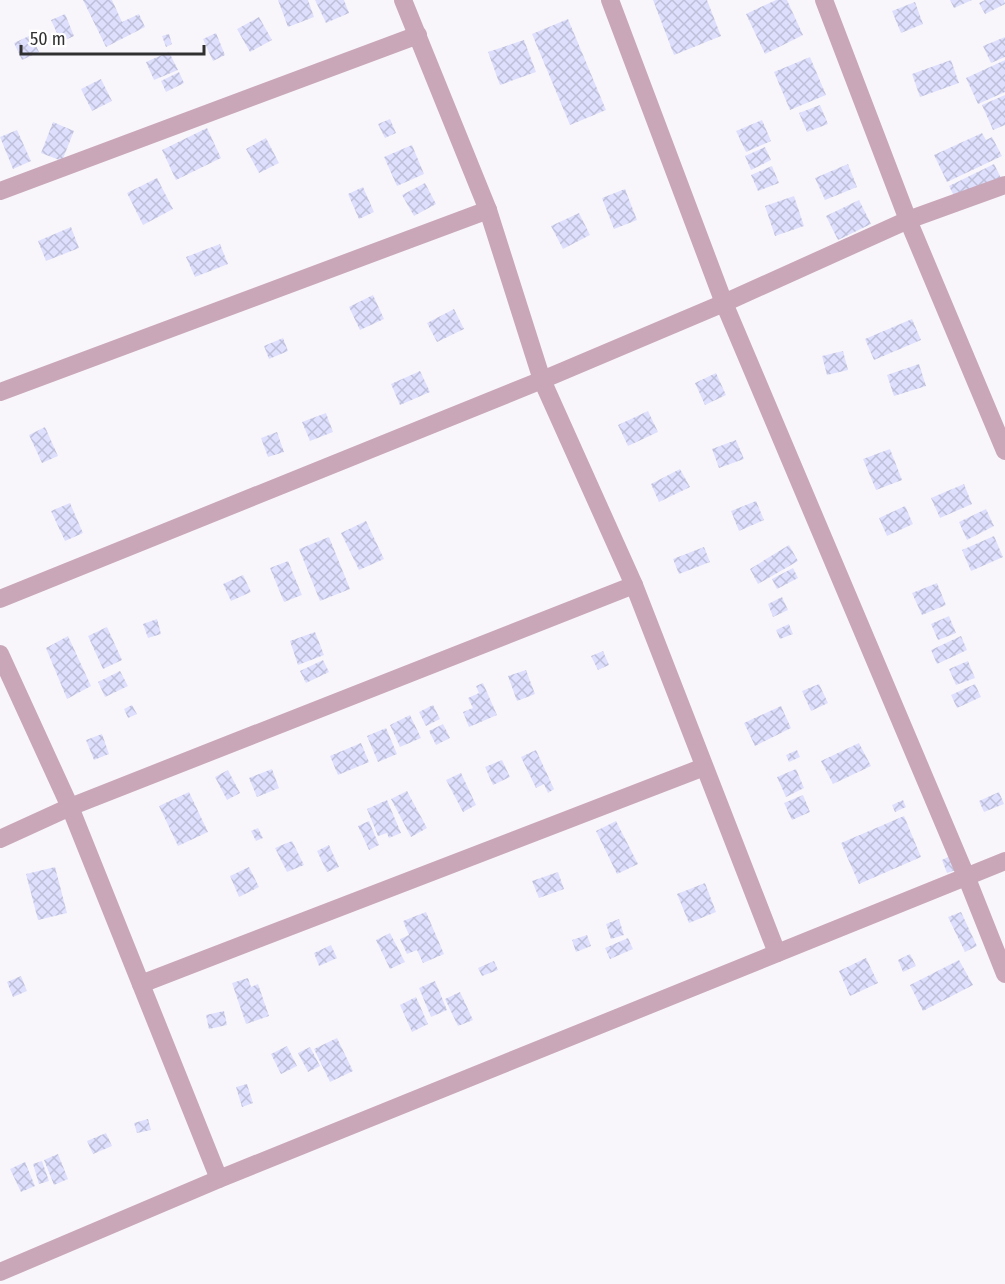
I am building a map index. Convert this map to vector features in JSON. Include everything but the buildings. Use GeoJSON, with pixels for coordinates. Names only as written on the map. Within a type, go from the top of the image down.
{"type":"FeatureCollection","features":[{"type":"Feature","properties":{"kind":"street"},"geometry":{"type":"LineString","coordinates":[[403,0],[488,210],[542,380],[634,585],[777,953]]}},
{"type":"Feature","properties":{"kind":"street"},"geometry":{"type":"LineString","coordinates":[[610,0],[724,303],[966,876],[1005,974]]}},
{"type":"Feature","properties":{"kind":"street"},"geometry":{"type":"LineString","coordinates":[[824,0],[908,220],[1005,451]]}},
{"type":"Feature","properties":{"kind":"street"},"geometry":{"type":"LineString","coordinates":[[0,191],[418,35]]}},
{"type":"Feature","properties":{"kind":"street"},"geometry":{"type":"LineString","coordinates":[[0,598],[542,380],[724,303],[908,220],[1005,185]]}},
{"type":"Feature","properties":{"kind":"street"},"geometry":{"type":"LineString","coordinates":[[0,392],[488,210]]}},
{"type":"Feature","properties":{"kind":"street"},"geometry":{"type":"LineString","coordinates":[[0,838],[70,807],[634,585]]}},
{"type":"Feature","properties":{"kind":"street"},"geometry":{"type":"LineString","coordinates":[[0,654],[70,807],[219,1179]]}},
{"type":"Feature","properties":{"kind":"street"},"geometry":{"type":"LineString","coordinates":[[141,984],[704,767]]}},
{"type":"Feature","properties":{"kind":"street"},"geometry":{"type":"LineString","coordinates":[[0,1272],[219,1179],[1005,861]]}}]}
